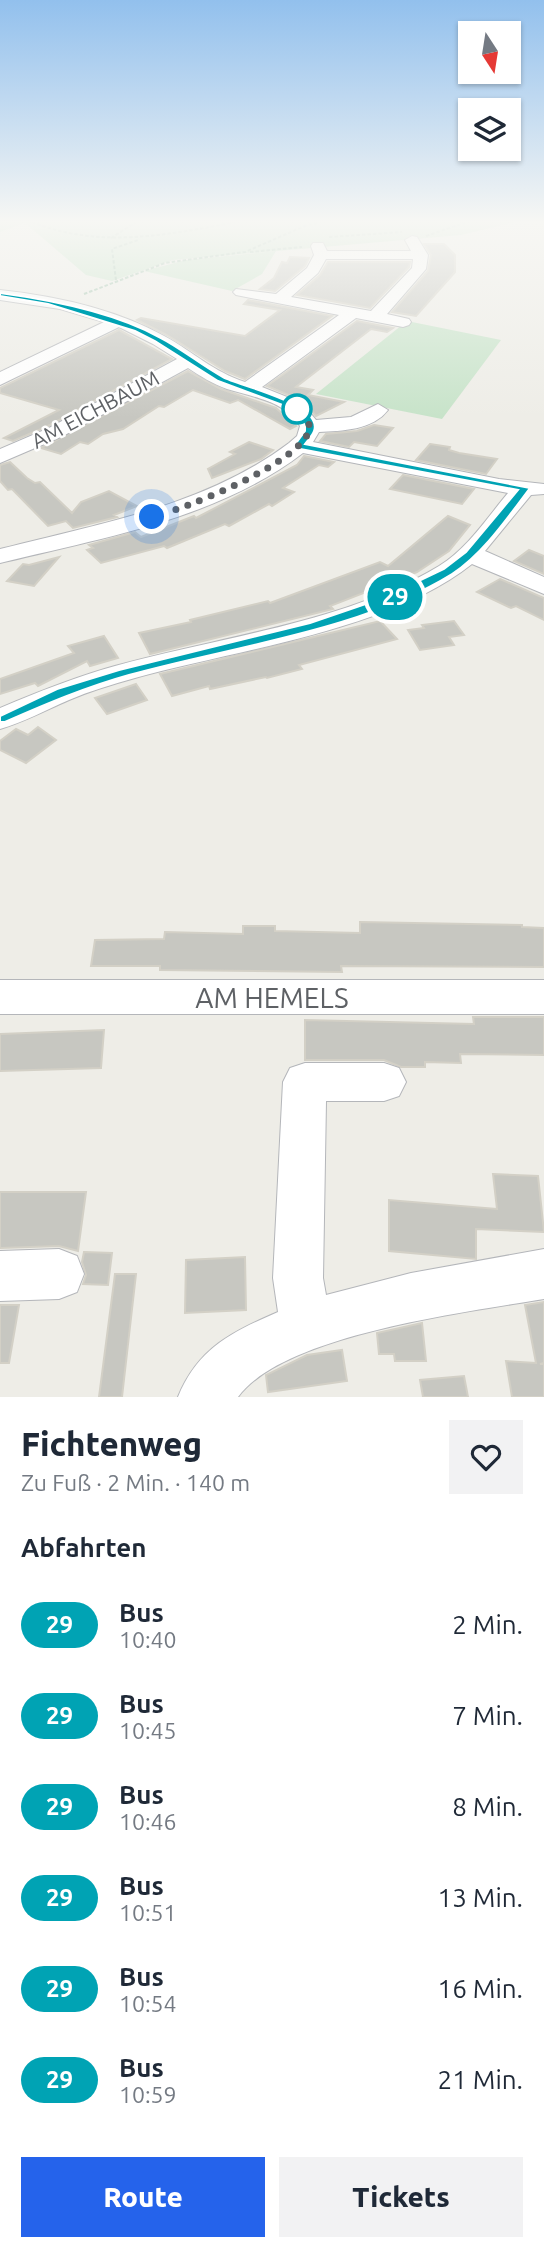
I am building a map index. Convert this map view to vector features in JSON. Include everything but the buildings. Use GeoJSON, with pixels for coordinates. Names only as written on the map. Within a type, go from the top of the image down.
{"type":"FeatureCollection","features":[{"type":"Feature","properties":{"kind":"street"},"geometry":{"type":"LineString","coordinates":[[280,298],[293,287]]}},
{"type":"Feature","properties":{"kind":"street"},"geometry":{"type":"LineString","coordinates":[[376,316],[403,287]]}},
{"type":"Feature","properties":{"kind":"street"},"geometry":{"type":"LineString","coordinates":[[241,292],[403,322]]}},
{"type":"Feature","properties":{"kind":"street"},"geometry":{"type":"LineString","coordinates":[[0,295],[59,304],[117,322],[158,339],[221,380],[297,409],[304,436]]}},
{"type":"Feature","properties":{"kind":"street"},"geometry":{"type":"LineString","coordinates":[[247,389],[354,312]]}},
{"type":"Feature","properties":{"kind":"street"},"geometry":{"type":"LineString","coordinates":[[0,379],[117,322]]}},
{"type":"Feature","properties":{"kind":"street","name":"AM EICHBAUM"},"geometry":{"type":"LineString","coordinates":[[0,457],[56,432],[191,360]]}},
{"type":"Feature","properties":{"kind":"street"},"geometry":{"type":"LineString","coordinates":[[2,541],[176,511],[235,485],[304,436],[369,419],[379,410]]}},
{"type":"Feature","properties":{"kind":"street"},"geometry":{"type":"LineString","coordinates":[[304,436],[499,486],[535,488]]}},
{"type":"Feature","properties":{"kind":"street"},"geometry":{"type":"LineString","coordinates":[[0,719],[62,692],[124,672],[314,625],[387,601],[448,571],[470,554],[535,488]]}},
{"type":"Feature","properties":{"kind":"street"},"geometry":{"type":"LineString","coordinates":[[470,554],[544,586]]}},
{"type":"Feature","properties":{"kind":"street","name":"AM HEMELS"},"geometry":{"type":"LineString","coordinates":[[0,996],[544,997]]}},
{"type":"Feature","properties":{"kind":"street"},"geometry":{"type":"LineString","coordinates":[[306,1326],[298,1279],[305,1082],[384,1082]]}},
{"type":"Feature","properties":{"kind":"street"},"geometry":{"type":"LineString","coordinates":[[205,1397],[218,1376],[234,1363],[306,1326],[368,1307],[544,1273]]}},
{"type":"Feature","properties":{"kind":"street"},"geometry":{"type":"LineString","coordinates":[[0,1276],[59,1274]]}},
{"type":"Feature","properties":{"kind":"path"},"geometry":{"type":"LineString","coordinates":[[59,304],[101,287]]}},
{"type":"Feature","properties":{"kind":"green space"},"geometry":{"type":"Polygon","coordinates":[[[215,287],[239,287],[232,291],[215,287]]]}},
{"type":"Feature","properties":{"kind":"green space"},"geometry":{"type":"Polygon","coordinates":[[[407,321],[501,340],[442,419],[316,394],[407,321]]]}},
{"type":"Feature","properties":{"kind":"bus line","name":"29"},"geometry":{"type":"LineString","coordinates":[[0,295],[49,302],[117,322],[158,339],[221,380],[288,404],[303,414],[310,426],[310,431],[299,446],[499,486],[525,488],[470,554],[448,571],[387,601],[314,625],[124,672],[62,692],[0,719]]}},
{"type":"Feature","properties":{"kind":"route"},"geometry":{"type":"LineString","coordinates":[[152,517],[176,511],[216,495],[299,446],[310,431],[310,426],[297,409]]}}]}
